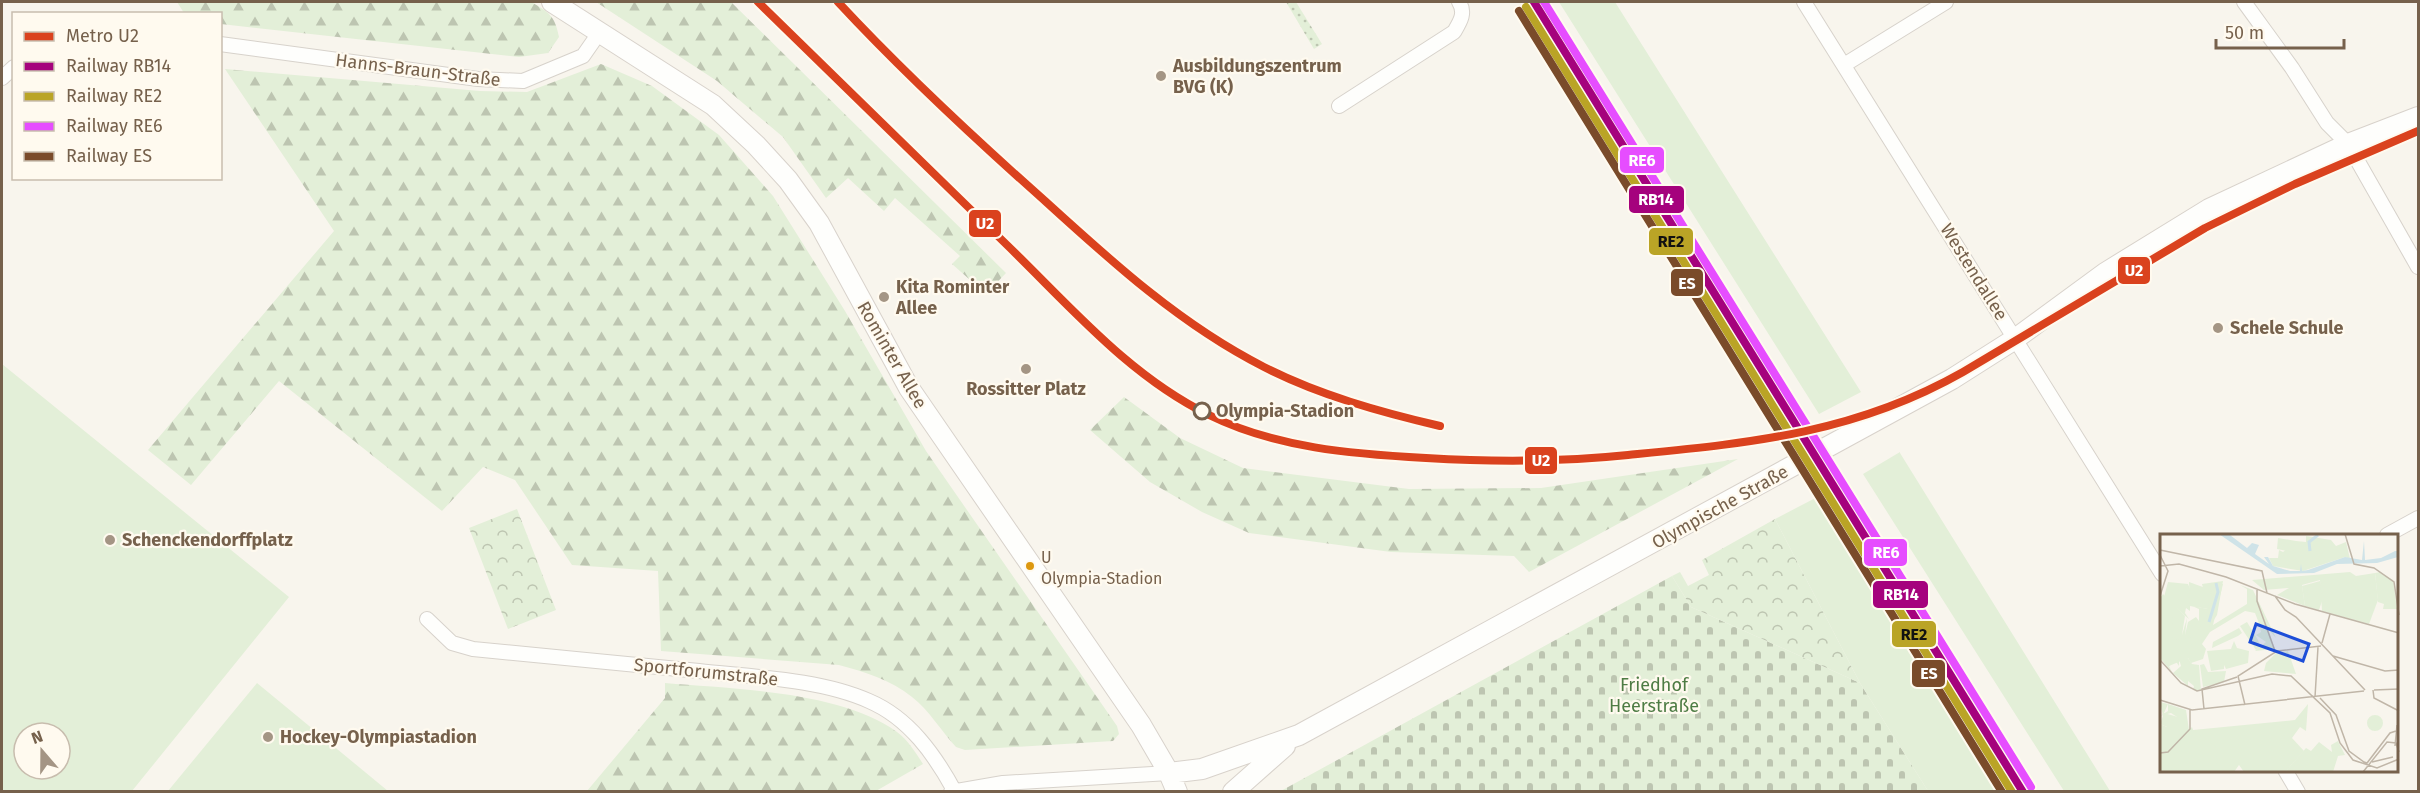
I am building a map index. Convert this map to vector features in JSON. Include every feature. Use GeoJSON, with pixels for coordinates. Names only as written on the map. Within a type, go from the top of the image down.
{"type":"FeatureCollection","features":[{"type":"Feature","properties":{"kind":"main road","name":"Rominter Allee"},"geometry":{"type":"LineString","coordinates":[[552,2],[713,105],[756,145],[788,180],[819,223],[901,375],[942,439],[1141,725],[1169,772],[1177,792]]}},
{"type":"Feature","properties":{"kind":"main road","name":"Olympische Straße"},"geometry":{"type":"LineString","coordinates":[[1169,772],[1202,769],[1299,735],[1952,380],[2015,339],[2105,273],[2209,209],[2273,177],[2348,144],[2418,117]]}},
{"type":"Feature","properties":{"kind":"main road","name":"Olympische Straße"},"geometry":{"type":"LineString","coordinates":[[1233,792],[1299,735]]}},
{"type":"Feature","properties":{"kind":"street"},"geometry":{"type":"LineString","coordinates":[[1339,106],[1454,32],[1462,19],[1462,6],[1459,2]]}},
{"type":"Feature","properties":{"kind":"street","name":"Westendallee"},"geometry":{"type":"LineString","coordinates":[[1804,2],[2160,571]]}},
{"type":"Feature","properties":{"kind":"street"},"geometry":{"type":"LineString","coordinates":[[1844,65],[1946,2]]}},
{"type":"Feature","properties":{"kind":"street"},"geometry":{"type":"LineString","coordinates":[[2244,2],[2292,68],[2327,123],[2348,144],[2418,267]]}},
{"type":"Feature","properties":{"kind":"street","name":"Hanns-Braun-Straße"},"geometry":{"type":"LineString","coordinates":[[222,44],[478,79],[523,81],[583,56],[599,33]]}},
{"type":"Feature","properties":{"kind":"street"},"geometry":{"type":"LineString","coordinates":[[2389,534],[2418,518]]}},
{"type":"Feature","properties":{"kind":"street","name":"Sportforumstraße"},"geometry":{"type":"LineString","coordinates":[[427,619],[452,644],[473,649],[796,681],[855,696],[870,701],[906,725],[935,756],[953,791]]}},
{"type":"Feature","properties":{"kind":"street"},"geometry":{"type":"LineString","coordinates":[[953,791],[1003,783],[1169,772]]}},
{"type":"Feature","properties":{"kind":"street"},"geometry":{"type":"LineString","coordinates":[[2286,772],[2298,792]]}},
{"type":"Feature","properties":{"kind":"green space"},"geometry":{"type":"Polygon","coordinates":[[[177,2],[531,2],[550,15],[559,37],[548,53],[519,57],[222,24],[222,12],[183,12],[177,2]]]}},
{"type":"Feature","properties":{"kind":"green space"},"geometry":{"type":"Polygon","coordinates":[[[596,2],[731,2],[1006,273],[986,294],[952,264],[960,256],[895,198],[884,211],[848,178],[826,198],[783,137],[717,81],[596,2]]]}},
{"type":"Feature","properties":{"kind":"green space"},"geometry":{"type":"Polygon","coordinates":[[[1286,2],[1296,2],[1322,44],[1314,49],[1286,2]]]}},
{"type":"Feature","properties":{"kind":"green space"},"geometry":{"type":"Polygon","coordinates":[[[1559,2],[1615,2],[1861,392],[1819,414],[1559,2]]]}},
{"type":"Feature","properties":{"kind":"green space"},"geometry":{"type":"Polygon","coordinates":[[[601,64],[652,86],[719,135],[773,196],[845,311],[926,451],[1117,726],[1119,734],[1113,741],[965,750],[956,747],[912,697],[877,677],[839,665],[661,651],[658,571],[572,565],[515,480],[483,467],[442,511],[279,381],[191,485],[148,450],[334,231],[225,69],[480,91],[527,92],[601,64]]]}},
{"type":"Feature","properties":{"kind":"green space","name":"Schenckendorffplatz"},"geometry":{"type":"Polygon","coordinates":[[[2,364],[289,597],[132,791],[2,791],[2,364]]]}},
{"type":"Feature","properties":{"kind":"green space"},"geometry":{"type":"Polygon","coordinates":[[[1124,397],[1180,438],[1243,468],[1409,489],[1541,488],[1738,459],[1529,572],[1514,556],[1391,552],[1249,533],[1202,512],[1150,482],[1090,430],[1124,397]]]}},
{"type":"Feature","properties":{"kind":"green space"},"geometry":{"type":"Polygon","coordinates":[[[1900,452],[2110,791],[2064,791],[1863,474],[1900,452]]]}},
{"type":"Feature","properties":{"kind":"green space"},"geometry":{"type":"Polygon","coordinates":[[[1825,493],[2002,791],[1928,791],[1860,683],[1775,519],[1825,493]]]}},
{"type":"Feature","properties":{"kind":"green space"},"geometry":{"type":"Polygon","coordinates":[[[517,509],[556,610],[508,629],[469,528],[517,509]]]}},
{"type":"Feature","properties":{"kind":"green space"},"geometry":{"type":"Polygon","coordinates":[[[1775,519],[1860,683],[1691,607],[1672,576],[1680,572],[1688,586],[1709,575],[1702,560],[1775,519]]]}},
{"type":"Feature","properties":{"kind":"green space","name":"Friedhof Heerstraße"},"geometry":{"type":"Polygon","coordinates":[[[1672,576],[1691,607],[1860,683],[1928,791],[1279,792],[1672,576]]]}},
{"type":"Feature","properties":{"kind":"green space","name":"Hockey-Olympiastadion"},"geometry":{"type":"Polygon","coordinates":[[[257,683],[388,791],[168,791],[257,683]]]}},
{"type":"Feature","properties":{"kind":"green space"},"geometry":{"type":"Polygon","coordinates":[[[665,683],[786,694],[847,708],[874,718],[897,732],[923,764],[876,791],[587,791],[665,698],[665,683]]]}},
{"type":"Feature","properties":{"kind":"metro line","name":"U2"},"geometry":{"type":"LineString","coordinates":[[758,2],[1078,315],[1153,381],[1209,415],[1261,435],[1315,447],[1370,454],[1502,461],[1603,457],[1758,440],[1841,422],[1922,393],[1963,372],[2205,228],[2295,184],[2418,131]]}},
{"type":"Feature","properties":{"kind":"metro line","name":"U2"},"geometry":{"type":"LineString","coordinates":[[838,2],[913,79],[1095,246],[1148,291],[1204,332],[1264,367],[1306,386],[1350,402],[1440,426]]}},
{"type":"Feature","properties":{"kind":"rail line","name":"RB14"},"geometry":{"type":"LineString","coordinates":[[1534,2],[2023,792]]}},
{"type":"Feature","properties":{"kind":"rail line","name":"RE6"},"geometry":{"type":"LineString","coordinates":[[1544,2],[2031,787]]}},
{"type":"Feature","properties":{"kind":"rail line","name":"RE2"},"geometry":{"type":"LineString","coordinates":[[1526,7],[2012,792]]}},
{"type":"Feature","properties":{"kind":"rail line","name":"ES"},"geometry":{"type":"LineString","coordinates":[[1519,11],[2002,792]]}},
{"type":"Feature","properties":{"kind":"place","name":"Ausbildungszentrum BVG (K)"},"geometry":{"type":"Point","coordinates":[1161,76]}},
{"type":"Feature","properties":{"kind":"place","name":"Kita Rominter Allee"},"geometry":{"type":"Point","coordinates":[884,297]}},
{"type":"Feature","properties":{"kind":"place","name":"Schele Schule"},"geometry":{"type":"Point","coordinates":[2218,328]}},
{"type":"Feature","properties":{"kind":"place","name":"Rossitter Platz"},"geometry":{"type":"Point","coordinates":[1026,369]}},
{"type":"Feature","properties":{"kind":"place","name":"Olympia-Stadion"},"geometry":{"type":"Point","coordinates":[1202,411]}},
{"type":"Feature","properties":{"kind":"place","name":"Schenckendorffplatz"},"geometry":{"type":"Point","coordinates":[110,540]}},
{"type":"Feature","properties":{"kind":"place","name":"U Olympia-Stadion"},"geometry":{"type":"Point","coordinates":[1030,566]}},
{"type":"Feature","properties":{"kind":"place","name":"Hockey-Olympiastadion"},"geometry":{"type":"Point","coordinates":[268,737]}}]}
